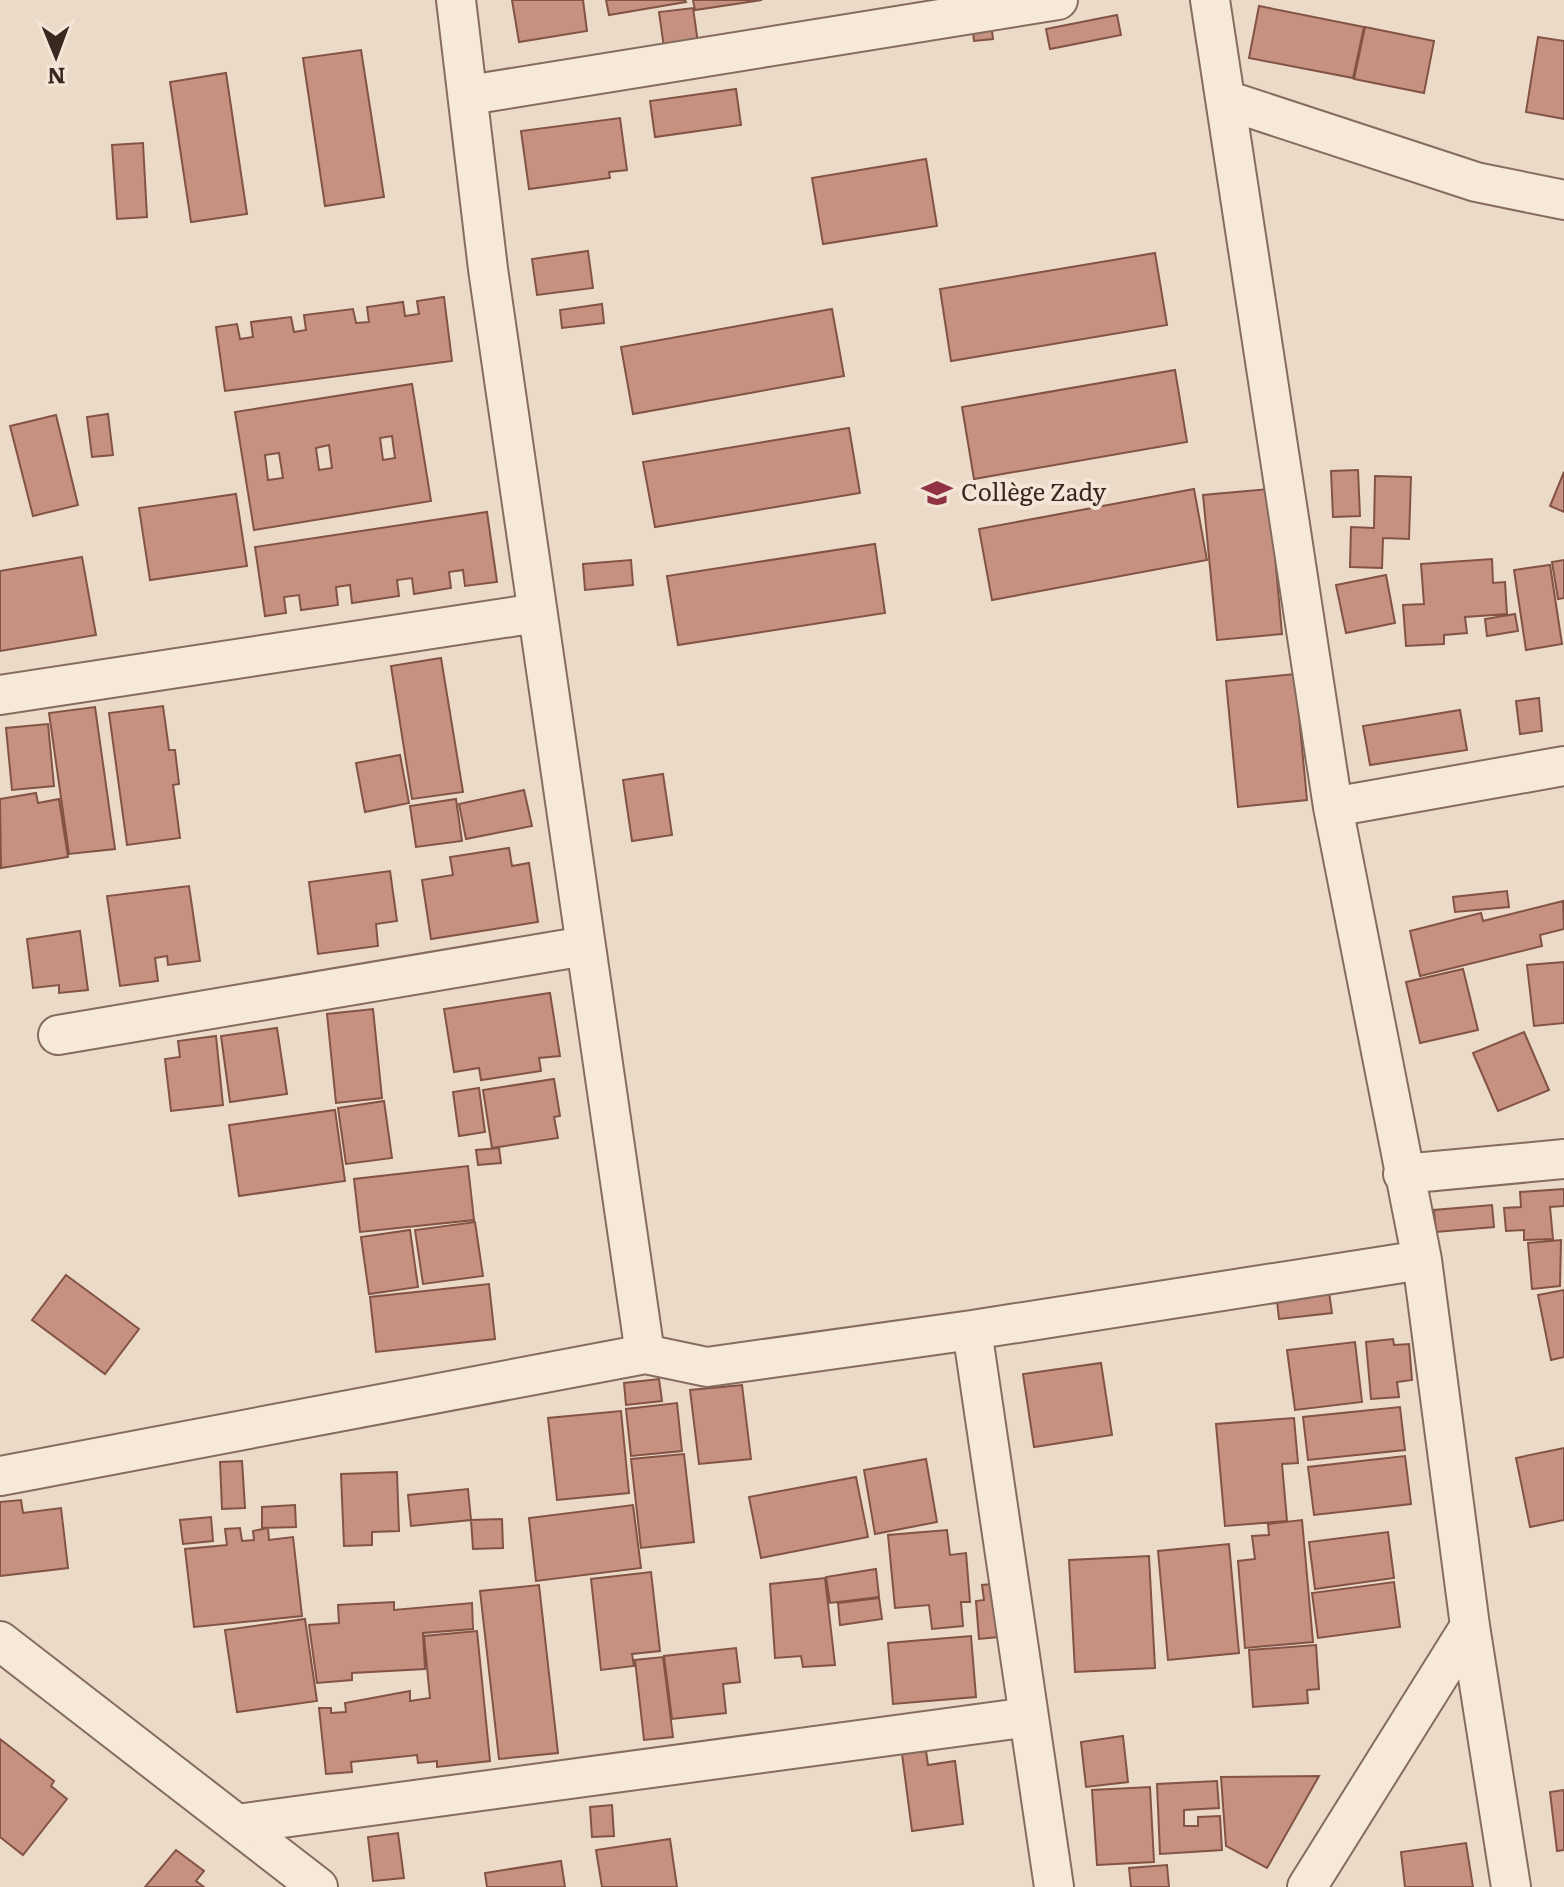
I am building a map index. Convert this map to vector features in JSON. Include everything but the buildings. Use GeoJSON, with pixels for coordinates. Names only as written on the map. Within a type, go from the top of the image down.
{"type":"FeatureCollection","features":[{"type":"Feature","properties":{"kind":"street"},"geometry":{"type":"LineString","coordinates":[[456,0],[488,269],[645,1354]]}},
{"type":"Feature","properties":{"kind":"street"},"geometry":{"type":"LineString","coordinates":[[469,95],[857,16],[1058,0]]}},
{"type":"Feature","properties":{"kind":"street"},"geometry":{"type":"LineString","coordinates":[[1210,0],[1333,807],[1422,1260],[1470,1626],[1511,1887]]}},
{"type":"Feature","properties":{"kind":"street"},"geometry":{"type":"LineString","coordinates":[[1226,100],[1476,182],[1564,200]]}},
{"type":"Feature","properties":{"kind":"street"},"geometry":{"type":"LineString","coordinates":[[0,695],[537,613]]}},
{"type":"Feature","properties":{"kind":"street"},"geometry":{"type":"LineString","coordinates":[[1333,807],[1564,766]]}},
{"type":"Feature","properties":{"kind":"street"},"geometry":{"type":"LineString","coordinates":[[58,1035],[585,946]]}},
{"type":"Feature","properties":{"kind":"street"},"geometry":{"type":"LineString","coordinates":[[1403,1174],[1564,1159]]}},
{"type":"Feature","properties":{"kind":"street"},"geometry":{"type":"LineString","coordinates":[[0,1476],[645,1354],[707,1367],[972,1330],[1422,1260]]}},
{"type":"Feature","properties":{"kind":"street"},"geometry":{"type":"LineString","coordinates":[[972,1330],[1054,1887]]}},
{"type":"Feature","properties":{"kind":"street"},"geometry":{"type":"LineString","coordinates":[[1307,1887],[1470,1626]]}},
{"type":"Feature","properties":{"kind":"street"},"geometry":{"type":"LineString","coordinates":[[0,1641],[318,1887]]}},
{"type":"Feature","properties":{"kind":"street"},"geometry":{"type":"LineString","coordinates":[[237,1824],[1029,1717]]}},
{"type":"Feature","properties":{"kind":"place","name":"Collège Zady"},"geometry":{"type":"Point","coordinates":[937,493]}}]}
